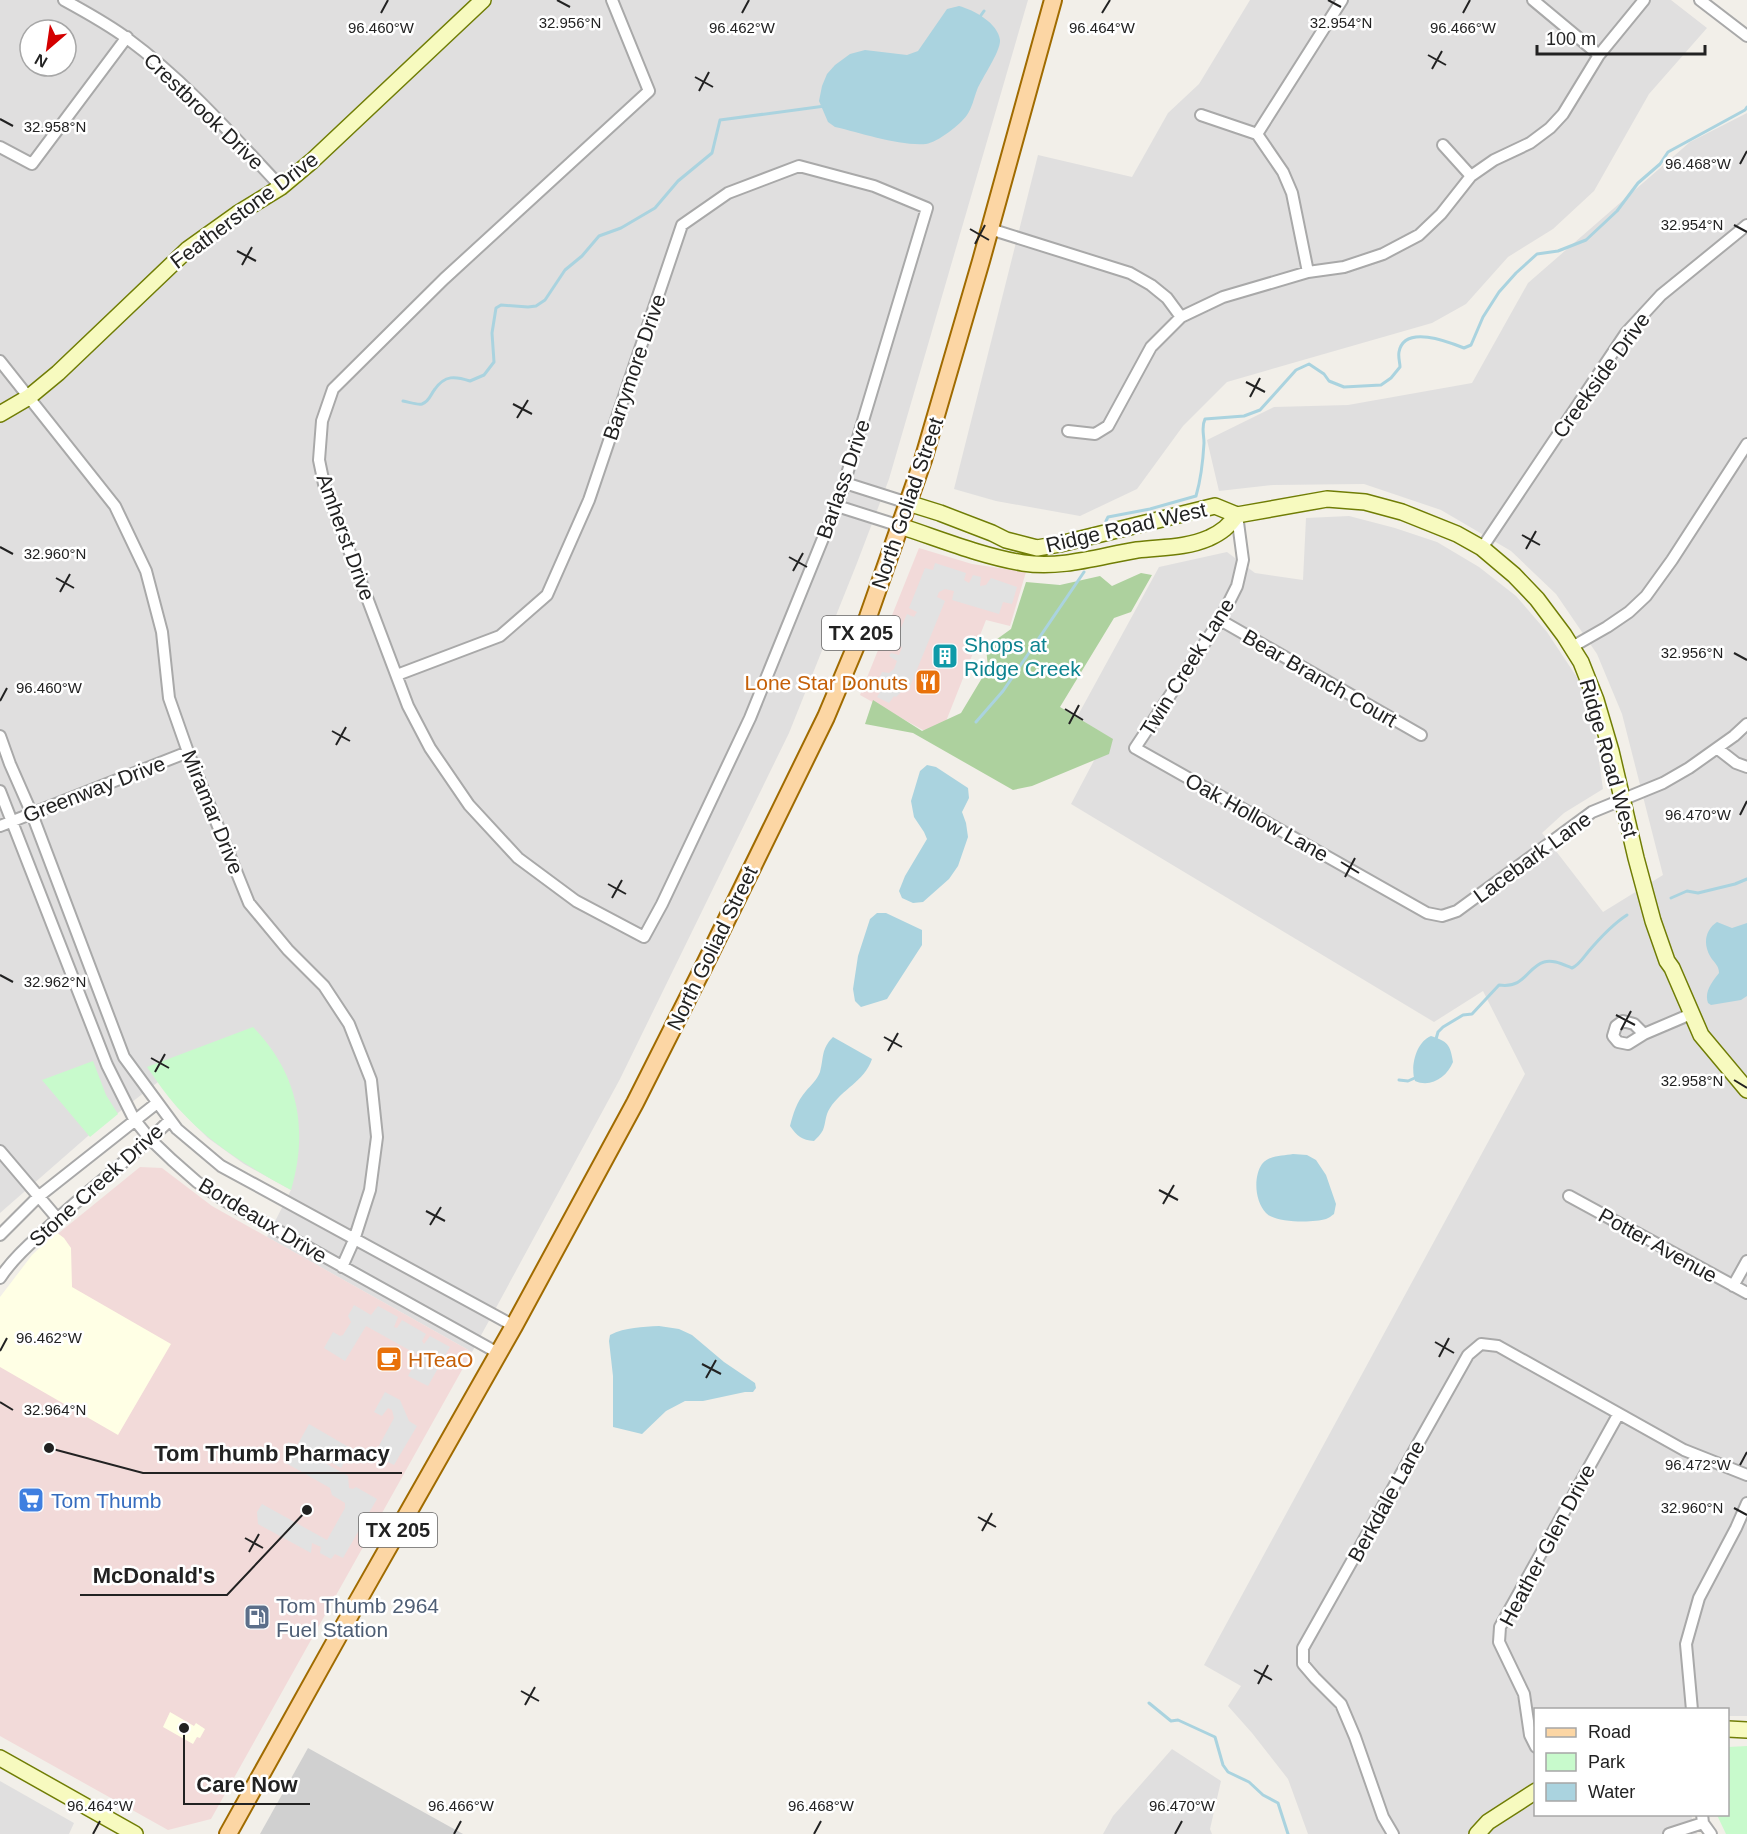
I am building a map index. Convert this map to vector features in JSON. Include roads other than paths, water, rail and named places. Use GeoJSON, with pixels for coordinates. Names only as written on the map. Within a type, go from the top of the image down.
{"type":"FeatureCollection","features":[{"type":"Feature","properties":{"kind":"main road","name":"North Goliad Street"},"geometry":{"type":"LineString","coordinates":[[228,1834],[514,1326],[650,1074],[826,717],[868,617],[942,399],[1053,0]]}},
{"type":"Feature","properties":{"kind":"street","name":"Crestbrook Drive"},"geometry":{"type":"LineString","coordinates":[[64,0],[126,38],[174,76],[281,187]]}},
{"type":"Feature","properties":{"kind":"street","name":"Featherstone Drive"},"geometry":{"type":"LineString","coordinates":[[0,414],[28,397],[58,373],[188,249],[237,214],[281,187],[312,161],[483,0]]}},
{"type":"Feature","properties":{"kind":"street","name":"Amherst Drive"},"geometry":{"type":"LineString","coordinates":[[612,0],[648,91],[444,279],[333,389],[322,421],[319,460],[324,484],[408,706],[430,748],[469,805],[518,858],[576,902],[644,937]]}},
{"type":"Feature","properties":{"kind":"street"},"geometry":{"type":"LineString","coordinates":[[1257,134],[1342,0]]}},
{"type":"Feature","properties":{"kind":"street"},"geometry":{"type":"LineString","coordinates":[[1533,0],[1599,55]]}},
{"type":"Feature","properties":{"kind":"street"},"geometry":{"type":"LineString","coordinates":[[1068,430],[1095,434],[1108,426],[1151,347],[1181,317],[1223,297],[1308,272],[1344,267],[1383,254],[1419,235],[1441,214],[1471,176],[1494,160],[1530,143],[1550,128],[1563,114],[1599,55],[1644,0]]}},
{"type":"Feature","properties":{"kind":"street"},"geometry":{"type":"LineString","coordinates":[[1700,0],[1747,36]]}},
{"type":"Feature","properties":{"kind":"street"},"geometry":{"type":"LineString","coordinates":[[0,147],[32,165],[126,38]]}},
{"type":"Feature","properties":{"kind":"street"},"geometry":{"type":"LineString","coordinates":[[1201,115],[1257,134],[1283,172],[1292,193],[1308,272]]}},
{"type":"Feature","properties":{"kind":"street"},"geometry":{"type":"LineString","coordinates":[[1443,145],[1471,176]]}},
{"type":"Feature","properties":{"kind":"street","name":"Barrymore Drive"},"geometry":{"type":"LineString","coordinates":[[397,675],[500,636],[547,595],[589,500],[682,225],[728,193],[799,166],[874,186],[927,208]]}},
{"type":"Feature","properties":{"kind":"street","name":"Barlass Drive"},"geometry":{"type":"LineString","coordinates":[[644,937],[662,904],[750,718],[837,506],[927,208]]}},
{"type":"Feature","properties":{"kind":"street","name":"Creekside Drive"},"geometry":{"type":"LineString","coordinates":[[1482,548],[1626,333],[1661,295],[1747,225]]}},
{"type":"Feature","properties":{"kind":"street"},"geometry":{"type":"LineString","coordinates":[[990,229],[1130,273],[1151,285],[1167,298],[1181,317]]}},
{"type":"Feature","properties":{"kind":"street","name":"Miramar Drive"},"geometry":{"type":"LineString","coordinates":[[0,362],[114,506],[146,571],[162,632],[169,698],[188,752],[249,903],[288,950],[324,986],[349,1024],[371,1080],[377,1137],[370,1190],[354,1240],[342,1267]]}},
{"type":"Feature","properties":{"kind":"street"},"geometry":{"type":"LineString","coordinates":[[1572,647],[1629,612],[1646,596],[1747,444]]}},
{"type":"Feature","properties":{"kind":"street","name":"Ridge Road West"},"geometry":{"type":"LineString","coordinates":[[845,483],[940,513],[1006,540],[1037,548],[1215,506],[1237,515],[1327,499],[1356,501],[1402,512],[1457,534],[1482,548],[1514,575],[1537,599],[1581,662],[1596,700],[1611,751],[1653,921],[1667,961],[1701,1035],[1747,1090]]}},
{"type":"Feature","properties":{"kind":"street","name":"Ridge Road West"},"geometry":{"type":"LineString","coordinates":[[837,506],[1003,558],[1025,563],[1064,564],[1116,554],[1185,546],[1210,538],[1227,529],[1237,515]]}},
{"type":"Feature","properties":{"kind":"street","name":"Twin Creek Lane"},"geometry":{"type":"LineString","coordinates":[[1135,748],[1220,620],[1237,586],[1243,560],[1237,515]]}},
{"type":"Feature","properties":{"kind":"street"},"geometry":{"type":"LineString","coordinates":[[1003,558],[1006,540]]}},
{"type":"Feature","properties":{"kind":"street","name":"Bear Branch Court"},"geometry":{"type":"LineString","coordinates":[[1220,620],[1421,735]]}},
{"type":"Feature","properties":{"kind":"street","name":"Lacebark Lane"},"geometry":{"type":"LineString","coordinates":[[1442,916],[1456,911],[1592,812],[1663,783],[1718,749],[1747,724]]}},
{"type":"Feature","properties":{"kind":"street","name":"Bordeaux Drive"},"geometry":{"type":"LineString","coordinates":[[0,736],[124,1057],[170,1120],[221,1166],[514,1326]]}},
{"type":"Feature","properties":{"kind":"street","name":"Oak Hollow Lane"},"geometry":{"type":"LineString","coordinates":[[1135,748],[1427,913],[1442,916]]}},
{"type":"Feature","properties":{"kind":"street"},"geometry":{"type":"LineString","coordinates":[[1718,749],[1736,763],[1747,767]]}},
{"type":"Feature","properties":{"kind":"street","name":"Greenway Drive"},"geometry":{"type":"LineString","coordinates":[[0,826],[188,752]]}},
{"type":"Feature","properties":{"kind":"street","name":"Bordeaux Drive"},"geometry":{"type":"LineString","coordinates":[[0,791],[107,1065],[134,1119],[150,1139],[197,1182],[230,1204],[498,1353]]}},
{"type":"Feature","properties":{"kind":"street"},"geometry":{"type":"LineString","coordinates":[[66,957],[83,951]]}},
{"type":"Feature","properties":{"kind":"street"},"geometry":{"type":"LineString","coordinates":[[1644,1034],[1691,1014]]}},
{"type":"Feature","properties":{"kind":"street","name":"Stone Creek Drive"},"geometry":{"type":"LineString","coordinates":[[0,1235],[39,1197],[134,1119],[157,1103]]}},
{"type":"Feature","properties":{"kind":"street","name":"Stone Creek Drive"},"geometry":{"type":"LineString","coordinates":[[0,1278],[22,1252],[57,1218],[170,1120]]}},
{"type":"Feature","properties":{"kind":"street"},"geometry":{"type":"LineString","coordinates":[[0,1151],[57,1218]]}},
{"type":"Feature","properties":{"kind":"street","name":"Potter Avenue"},"geometry":{"type":"LineString","coordinates":[[1569,1196],[1747,1293]]}},
{"type":"Feature","properties":{"kind":"street"},"geometry":{"type":"LineString","coordinates":[[1733,1286],[1747,1261]]}},
{"type":"Feature","properties":{"kind":"street","name":"Berkdale Lane"},"geometry":{"type":"LineString","coordinates":[[1393,1834],[1383,1816],[1341,1704],[1303,1664],[1303,1648],[1468,1355],[1481,1344],[1498,1346],[1618,1415]]}},
{"type":"Feature","properties":{"kind":"street"},"geometry":{"type":"LineString","coordinates":[[1618,1415],[1684,1450],[1747,1475]]}},
{"type":"Feature","properties":{"kind":"street","name":"Heather Glen Drive"},"geometry":{"type":"LineString","coordinates":[[1534,1743],[1530,1735],[1524,1694],[1499,1642],[1500,1627],[1618,1415]]}},
{"type":"Feature","properties":{"kind":"street"},"geometry":{"type":"LineString","coordinates":[[1692,1708],[1686,1644],[1700,1598],[1747,1503]]}},
{"type":"Feature","properties":{"kind":"street"},"geometry":{"type":"LineString","coordinates":[[1729,1730],[1747,1730]]}},
{"type":"Feature","properties":{"kind":"street"},"geometry":{"type":"LineString","coordinates":[[0,1758],[135,1834]]}},
{"type":"Feature","properties":{"kind":"street"},"geometry":{"type":"LineString","coordinates":[[1477,1834],[1488,1822],[1534,1792]]}},
{"type":"Feature","properties":{"kind":"street"},"geometry":{"type":"LineString","coordinates":[[1669,1834],[1703,1819],[1710,1834]]}},
{"type":"Feature","properties":{"kind":"water"},"geometry":{"type":"Polygon","coordinates":[[[959,6],[978,14],[990,23],[998,34],[1000,45],[967,115],[959,123],[936,140],[926,144],[915,144],[868,136],[835,127],[828,122],[819,101],[827,74],[835,65],[850,54],[865,50],[907,55],[918,51],[947,9],[959,6]]]}},
{"type":"Feature","properties":{"kind":"water"},"geometry":{"type":"Polygon","coordinates":[[[927,765],[936,767],[968,788],[969,798],[962,812],[968,837],[958,866],[949,879],[923,902],[913,903],[902,898],[899,891],[905,876],[927,839],[914,817],[911,801],[920,771],[927,765]]]}},
{"type":"Feature","properties":{"kind":"water"},"geometry":{"type":"Polygon","coordinates":[[[877,913],[886,913],[922,930],[922,945],[887,999],[861,1007],[855,1001],[853,989],[858,956],[870,919],[877,913]]]}},
{"type":"Feature","properties":{"kind":"water"},"geometry":{"type":"Polygon","coordinates":[[[1717,922],[1732,928],[1747,923],[1747,996],[1741,1000],[1711,1005],[1707,999],[1708,991],[1719,970],[1708,951],[1706,938],[1710,929],[1717,922]]]}},
{"type":"Feature","properties":{"kind":"water"},"geometry":{"type":"Polygon","coordinates":[[[1431,1036],[1447,1044],[1453,1062],[1438,1080],[1421,1083],[1415,1081],[1414,1062],[1421,1044],[1431,1036]]]}},
{"type":"Feature","properties":{"kind":"water"},"geometry":{"type":"Polygon","coordinates":[[[833,1037],[872,1059],[864,1074],[830,1108],[820,1134],[814,1141],[806,1140],[790,1126],[791,1121],[800,1099],[819,1075],[825,1049],[833,1037]]]}},
{"type":"Feature","properties":{"kind":"water"},"geometry":{"type":"Polygon","coordinates":[[[1307,1155],[1316,1160],[1326,1175],[1336,1204],[1334,1214],[1328,1218],[1312,1221],[1277,1219],[1266,1213],[1259,1203],[1256,1182],[1262,1164],[1272,1157],[1307,1155]]]}},
{"type":"Feature","properties":{"kind":"water"},"geometry":{"type":"Polygon","coordinates":[[[659,1326],[679,1329],[692,1335],[724,1362],[755,1383],[756,1388],[753,1392],[703,1401],[685,1401],[666,1411],[642,1434],[613,1427],[610,1335],[628,1329],[659,1326]]]}},
{"type":"Feature","properties":{"kind":"waterway"},"geometry":{"type":"LineString","coordinates":[[979,18],[984,11]]}},
{"type":"Feature","properties":{"kind":"waterway"},"geometry":{"type":"LineString","coordinates":[[403,401],[422,404],[428,400],[439,384],[447,379],[460,378],[470,381],[484,375],[494,362],[492,333],[496,308],[501,305],[536,306],[545,300],[565,270],[582,256],[599,236],[621,228],[655,208],[678,181],[712,153],[720,120],[825,106]]}},
{"type":"Feature","properties":{"kind":"waterway"},"geometry":{"type":"LineString","coordinates":[[1106,521],[1108,517],[1150,509],[1196,496],[1202,463],[1205,419],[1244,416],[1260,410],[1296,370],[1309,364],[1324,374],[1329,381],[1344,387],[1381,385],[1400,367],[1399,352],[1409,339],[1428,337],[1464,348],[1471,345],[1483,317],[1499,292],[1537,254],[1558,251],[1586,240],[1617,211],[1638,183],[1660,164],[1668,152],[1747,107]]}},
{"type":"Feature","properties":{"kind":"waterway"},"geometry":{"type":"LineString","coordinates":[[976,722],[1003,691],[1084,572]]}},
{"type":"Feature","properties":{"kind":"waterway"},"geometry":{"type":"LineString","coordinates":[[1671,898],[1687,891],[1698,893],[1747,879]]}},
{"type":"Feature","properties":{"kind":"waterway"},"geometry":{"type":"LineString","coordinates":[[1436,1039],[1443,1027],[1463,1015],[1472,1014],[1499,985],[1515,984],[1533,968],[1547,961],[1574,967],[1606,932],[1627,915]]}},
{"type":"Feature","properties":{"kind":"waterway"},"geometry":{"type":"LineString","coordinates":[[1399,1080],[1408,1081],[1417,1077]]}},
{"type":"Feature","properties":{"kind":"waterway"},"geometry":{"type":"LineString","coordinates":[[1149,1703],[1171,1721],[1178,1720],[1215,1737],[1223,1765],[1228,1772],[1249,1782],[1263,1795],[1278,1803],[1288,1834]]}},
{"type":"Feature","properties":{"kind":"place","name":"Shops at Ridge Creek"},"geometry":{"type":"Point","coordinates":[945,656]}},
{"type":"Feature","properties":{"kind":"place","name":"Lone Star Donuts"},"geometry":{"type":"Point","coordinates":[928,682]}},
{"type":"Feature","properties":{"kind":"place","name":"HTeaO"},"geometry":{"type":"Point","coordinates":[389,1359]}},
{"type":"Feature","properties":{"kind":"place","name":"Tom Thumb Pharmacy"},"geometry":{"type":"Point","coordinates":[49,1448]}},
{"type":"Feature","properties":{"kind":"place","name":"Tom Thumb"},"geometry":{"type":"Point","coordinates":[31,1500]}},
{"type":"Feature","properties":{"kind":"place","name":"McDonald's"},"geometry":{"type":"Point","coordinates":[307,1510]}},
{"type":"Feature","properties":{"kind":"place","name":"Tom Thumb 2964 Fuel Station"},"geometry":{"type":"Point","coordinates":[257,1617]}},
{"type":"Feature","properties":{"kind":"place","name":"Care Now"},"geometry":{"type":"Point","coordinates":[184,1728]}}]}
